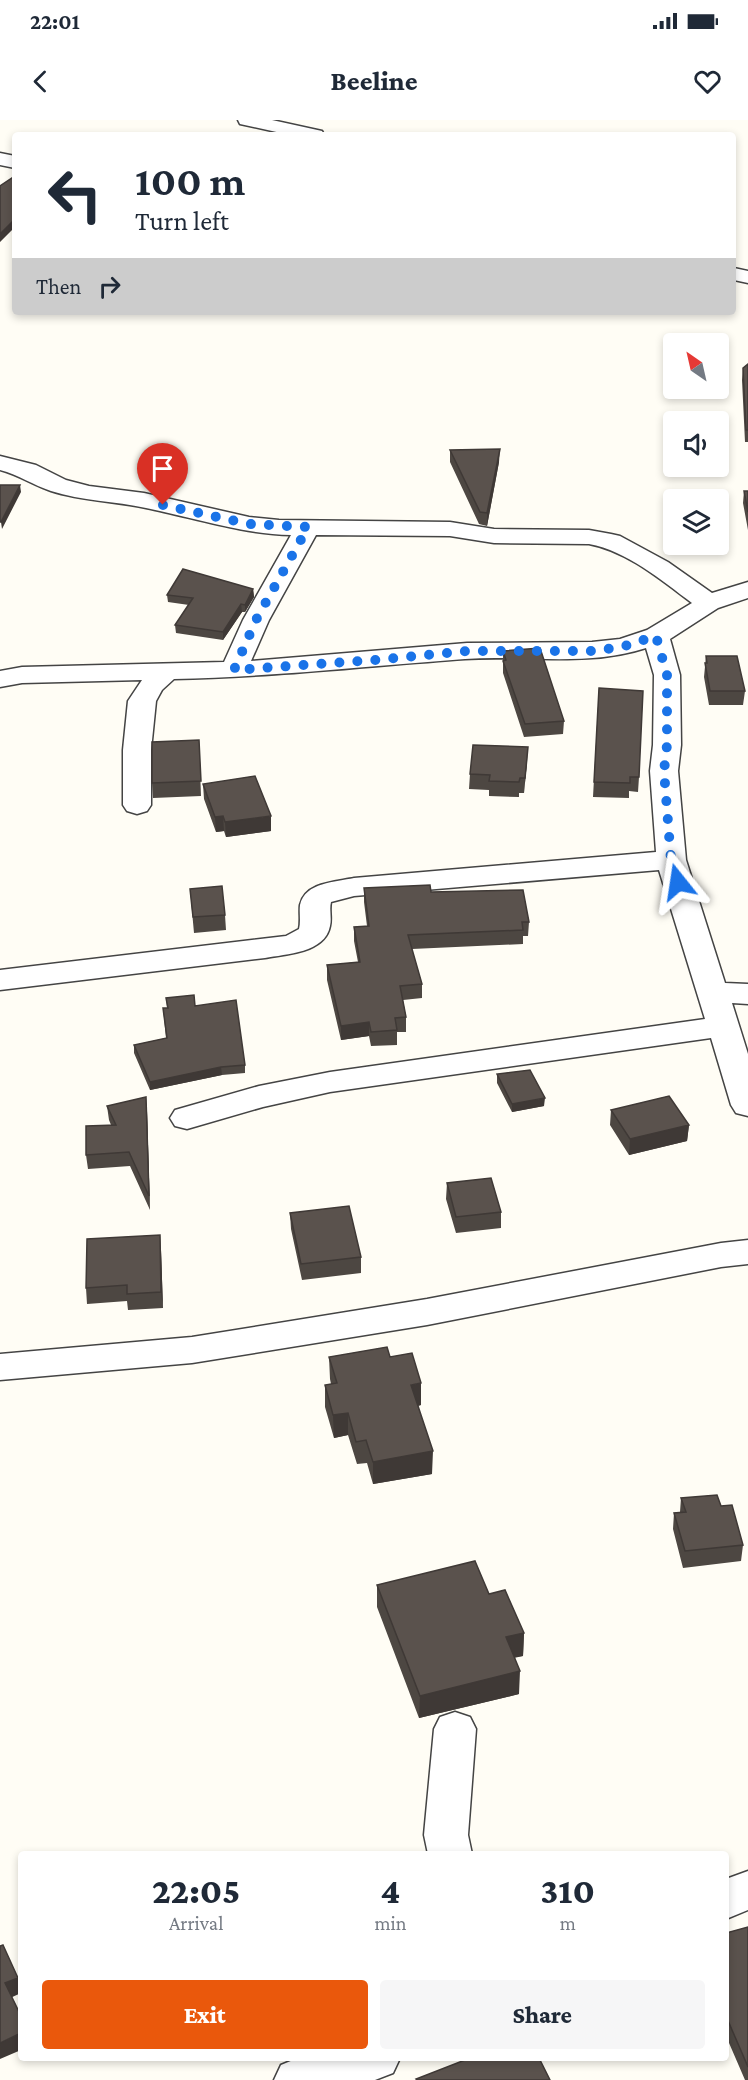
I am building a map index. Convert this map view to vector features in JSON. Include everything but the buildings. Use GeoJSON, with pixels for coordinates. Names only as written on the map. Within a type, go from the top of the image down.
{"type":"FeatureCollection","features":[{"type":"Feature","properties":{"kind":"street"},"geometry":{"type":"LineString","coordinates":[[247,120],[301,132]]}},
{"type":"Feature","properties":{"kind":"street"},"geometry":{"type":"LineString","coordinates":[[0,463],[28,470],[58,485],[88,493],[144,500],[249,524],[450,529],[494,536],[589,537],[611,541],[659,567],[709,603]]}},
{"type":"Feature","properties":{"kind":"street"},"geometry":{"type":"LineString","coordinates":[[234,670],[256,620],[308,527]]}},
{"type":"Feature","properties":{"kind":"street"},"geometry":{"type":"LineString","coordinates":[[0,679],[22,675],[234,670],[467,651],[592,651],[622,647],[656,636],[709,603],[748,590]]}},
{"type":"Feature","properties":{"kind":"street"},"geometry":{"type":"LineString","coordinates":[[656,636],[667,675],[667,745],[664,771],[671,860],[748,1105]]}},
{"type":"Feature","properties":{"kind":"street"},"geometry":{"type":"LineString","coordinates":[[137,805],[137,750],[142,701],[152,686],[169,670]]}},
{"type":"Feature","properties":{"kind":"street"},"geometry":{"type":"LineString","coordinates":[[0,980],[265,949],[297,942],[310,935],[316,925],[314,904],[319,897],[326,893],[354,887],[671,860]]}},
{"type":"Feature","properties":{"kind":"street"},"geometry":{"type":"LineString","coordinates":[[714,992],[748,994]]}},
{"type":"Feature","properties":{"kind":"street"},"geometry":{"type":"LineString","coordinates":[[187,1118],[259,1097],[330,1082],[725,1026]]}},
{"type":"Feature","properties":{"kind":"street"},"geometry":{"type":"LineString","coordinates":[[0,1367],[192,1350],[427,1312],[721,1255],[748,1252]]}},
{"type":"Feature","properties":{"kind":"street"},"geometry":{"type":"LineString","coordinates":[[449,1851],[446,1835],[455,1729]]}},
{"type":"Feature","properties":{"kind":"street"},"geometry":{"type":"LineString","coordinates":[[729,1898],[748,1890]]}},
{"type":"Feature","properties":{"kind":"street"},"geometry":{"type":"LineString","coordinates":[[298,2080],[365,2061]]}},
{"type":"Feature","properties":{"kind":"route"},"geometry":{"type":"LineString","coordinates":[[163,505],[249,524],[308,527],[256,620],[234,670],[467,651],[592,651],[622,647],[656,636],[667,675],[667,745],[664,771],[671,860],[678,882]]}}]}
